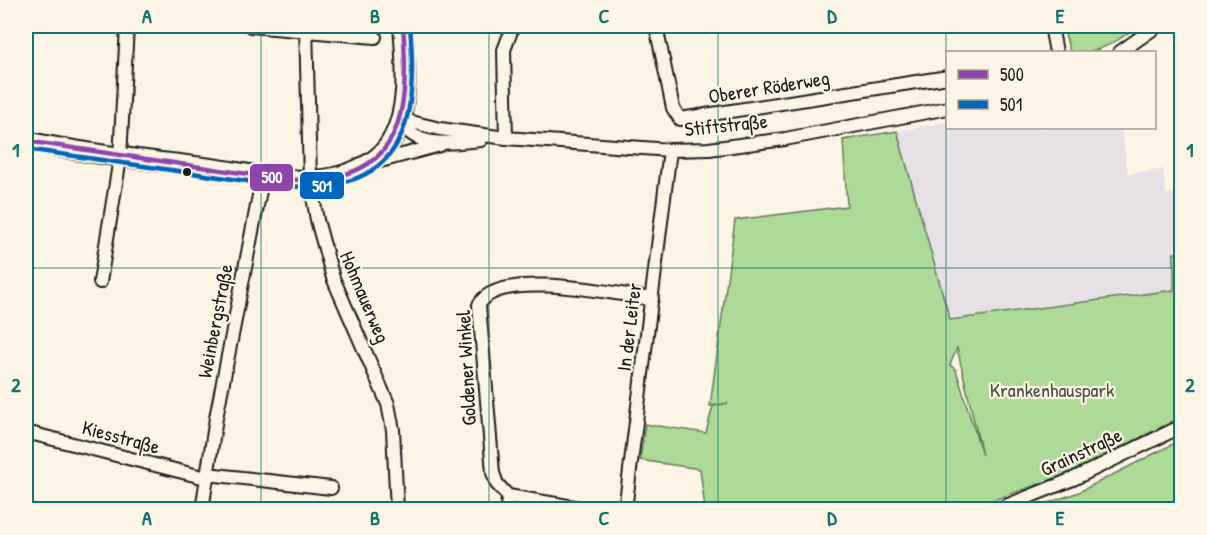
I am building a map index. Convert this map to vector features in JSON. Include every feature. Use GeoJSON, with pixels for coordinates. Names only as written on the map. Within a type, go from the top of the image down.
{"type":"FeatureCollection","features":[{"type":"Feature","properties":{"kind":"street"},"geometry":{"type":"LineString","coordinates":[[100,282],[120,158],[127,26]]}},
{"type":"Feature","properties":{"kind":"street"},"geometry":{"type":"LineString","coordinates":[[251,26],[307,28],[375,37]]}},
{"type":"Feature","properties":{"kind":"street"},"geometry":{"type":"LineString","coordinates":[[26,141],[120,158],[263,176],[310,179],[333,177],[364,166],[388,146],[399,119],[405,86],[403,26]]}},
{"type":"Feature","properties":{"kind":"street"},"geometry":{"type":"LineString","coordinates":[[1051,26],[1056,51]]}},
{"type":"Feature","properties":{"kind":"street"},"geometry":{"type":"LineString","coordinates":[[1121,51],[1157,26]]}},
{"type":"Feature","properties":{"kind":"street","name":"Hohmauerweg"},"geometry":{"type":"LineString","coordinates":[[307,28],[310,179],[317,220],[333,278],[388,404],[393,430],[397,510]]}},
{"type":"Feature","properties":{"kind":"street"},"geometry":{"type":"LineString","coordinates":[[506,138],[504,50],[510,30]]}},
{"type":"Feature","properties":{"kind":"street","name":"Oberer Röderweg"},"geometry":{"type":"LineString","coordinates":[[657,32],[673,108],[680,119],[946,77]]}},
{"type":"Feature","properties":{"kind":"street","name":"Stiftstraße"},"geometry":{"type":"LineString","coordinates":[[399,119],[449,131],[506,138],[670,150],[709,149],[774,140],[946,108]]}},
{"type":"Feature","properties":{"kind":"street","name":"Stiftstraße"},"geometry":{"type":"LineString","coordinates":[[399,119],[407,132],[428,142],[447,143],[506,138]]}},
{"type":"Feature","properties":{"kind":"street","name":"Stiftstraße"},"geometry":{"type":"LineString","coordinates":[[364,166],[447,143]]}},
{"type":"Feature","properties":{"kind":"street","name":"In der Leiter"},"geometry":{"type":"LineString","coordinates":[[625,510],[670,150]]}},
{"type":"Feature","properties":{"kind":"street","name":"Weinbergstraße"},"geometry":{"type":"LineString","coordinates":[[202,510],[263,176]]}},
{"type":"Feature","properties":{"kind":"street","name":"Goldener Winkel"},"geometry":{"type":"LineString","coordinates":[[508,496],[497,484],[493,473],[479,305],[483,296],[497,290],[532,285],[652,299]]}},
{"type":"Feature","properties":{"kind":"street","name":"Grainstraße"},"geometry":{"type":"LineString","coordinates":[[996,510],[1073,479],[1182,426]]}},
{"type":"Feature","properties":{"kind":"street","name":"Kiesstraße"},"geometry":{"type":"LineString","coordinates":[[26,432],[207,476]]}},
{"type":"Feature","properties":{"kind":"street"},"geometry":{"type":"LineString","coordinates":[[207,476],[331,489]]}},
{"type":"Feature","properties":{"kind":"street"},"geometry":{"type":"LineString","coordinates":[[507,510],[508,496],[592,510]]}},
{"type":"Feature","properties":{"kind":"shaded area"},"geometry":{"type":"Polygon","coordinates":[[[946,122],[946,129],[1121,129],[1128,174],[1163,169],[1166,194],[1181,192],[1181,417],[957,347],[897,131],[946,122]]]}},
{"type":"Feature","properties":{"kind":"green space"},"geometry":{"type":"Polygon","coordinates":[[[1063,26],[1138,26],[1123,37],[1098,49],[1070,51],[1063,26]]]}},
{"type":"Feature","properties":{"kind":"green space","name":"Krankenhauspark"},"geometry":{"type":"Polygon","coordinates":[[[897,131],[950,320],[1174,290],[1174,253],[1181,253],[1181,417],[1071,473],[993,500],[994,509],[705,509],[700,469],[640,460],[645,424],[706,433],[713,406],[728,403],[710,406],[735,220],[847,206],[843,140],[897,131]],[[957,348],[950,365],[956,370],[982,455],[957,348]]]}},
{"type":"Feature","properties":{"kind":"green space"},"geometry":{"type":"Polygon","coordinates":[[[1181,440],[1181,509],[1031,509],[1079,492],[1181,440]]]}},
{"type":"Feature","properties":{"kind":"transit line","name":"500"},"geometry":{"type":"LineString","coordinates":[[26,141],[282,179],[321,179],[351,172],[373,160],[389,142],[399,120],[404,92],[403,26]]}},
{"type":"Feature","properties":{"kind":"transit line","name":"501"},"geometry":{"type":"LineString","coordinates":[[26,149],[281,186],[322,186],[353,179],[377,166],[394,148],[405,124],[411,96],[410,26]]}}]}
